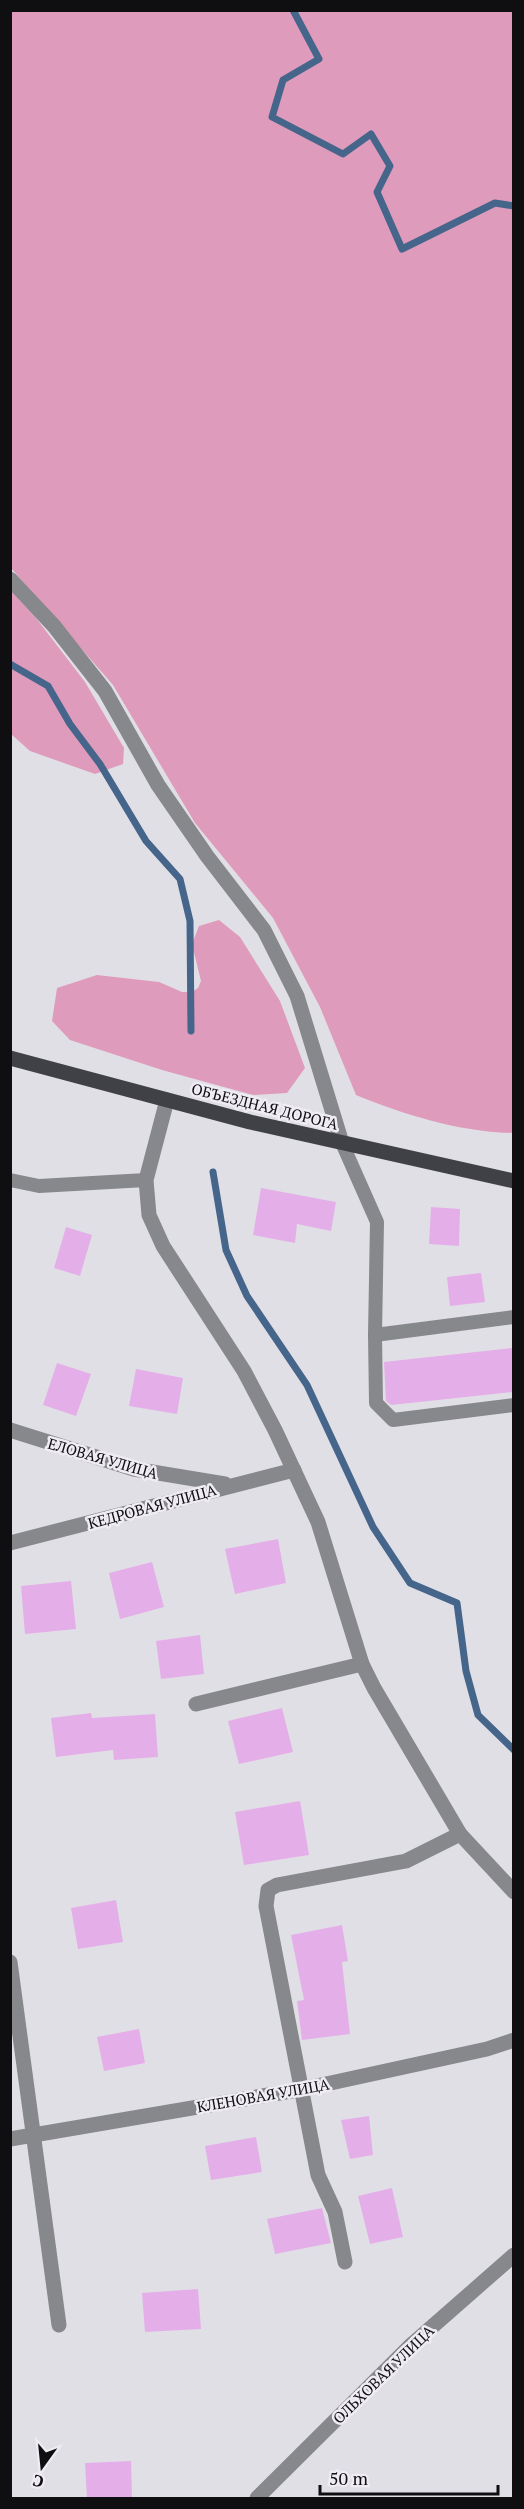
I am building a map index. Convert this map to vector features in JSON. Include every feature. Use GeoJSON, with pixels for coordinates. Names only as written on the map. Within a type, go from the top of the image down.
{"type":"FeatureCollection","features":[{"type":"Feature","properties":{"kind":"main road","name":"ОБЪЕЗДНАЯ ДОРОГА"},"geometry":{"type":"LineString","coordinates":[[10,1058],[250,1122],[513,1181]]}},
{"type":"Feature","properties":{"kind":"street"},"geometry":{"type":"LineString","coordinates":[[10,579],[54,626],[105,691],[158,784],[207,856],[264,930],[297,996],[342,1143]]}},
{"type":"Feature","properties":{"kind":"street"},"geometry":{"type":"LineString","coordinates":[[167,1100],[146,1180],[149,1215],[163,1246],[239,1363],[294,1470],[318,1522],[362,1664],[460,1834],[513,1892]]}},
{"type":"Feature","properties":{"kind":"street","name":"ЕЛОВАЯ УЛИЦА"},"geometry":{"type":"LineString","coordinates":[[10,1430],[134,1469],[232,1485]]}},
{"type":"Feature","properties":{"kind":"street","name":"КЕДРОВАЯ УЛИЦА"},"geometry":{"type":"LineString","coordinates":[[10,1543],[294,1470]]}},
{"type":"Feature","properties":{"kind":"street"},"geometry":{"type":"LineString","coordinates":[[196,1704],[362,1664]]}},
{"type":"Feature","properties":{"kind":"street"},"geometry":{"type":"LineString","coordinates":[[345,2262],[334,2212],[318,2175],[267,1906],[268,1890],[277,1885],[406,1861],[460,1834]]}},
{"type":"Feature","properties":{"kind":"street"},"geometry":{"type":"LineString","coordinates":[[10,1962],[59,2325]]}},
{"type":"Feature","properties":{"kind":"street","name":"КЛЕНОВАЯ УЛИЦА"},"geometry":{"type":"LineString","coordinates":[[10,2139],[303,2089],[486,2049],[513,2040]]}},
{"type":"Feature","properties":{"kind":"street","name":"ОЛЬХОВАЯ УЛИЦА"},"geometry":{"type":"LineString","coordinates":[[257,2499],[409,2347],[513,2255]]}},
{"type":"Feature","properties":{"kind":"lane"},"geometry":{"type":"LineString","coordinates":[[342,1143],[377,1222],[376,1403],[393,1420],[513,1405]]}},
{"type":"Feature","properties":{"kind":"lane"},"geometry":{"type":"LineString","coordinates":[[10,1180],[39,1186],[146,1180]]}},
{"type":"Feature","properties":{"kind":"lane"},"geometry":{"type":"LineString","coordinates":[[375,1335],[513,1317]]}},
{"type":"Feature","properties":{"kind":"shaded area"},"geometry":{"type":"Polygon","coordinates":[[[11,11],[513,11],[513,1133],[453,1126],[356,1095],[320,1007],[273,918],[195,823],[113,685],[11,568],[11,11]]]}},
{"type":"Feature","properties":{"kind":"shaded area"},"geometry":{"type":"Polygon","coordinates":[[[11,591],[36,618],[85,682],[124,748],[123,764],[95,774],[30,751],[11,734],[11,591]]]}},
{"type":"Feature","properties":{"kind":"shaded area"},"geometry":{"type":"Polygon","coordinates":[[[219,920],[240,937],[280,1001],[305,1068],[287,1093],[253,1095],[162,1070],[70,1040],[52,1021],[57,988],[97,975],[159,982],[182,992],[192,992],[198,988],[201,981],[192,944],[199,926],[219,920]]]}},
{"type":"Feature","properties":{"kind":"building"},"geometry":{"type":"Polygon","coordinates":[[[261,1188],[336,1202],[331,1231],[297,1224],[295,1243],[253,1235],[261,1188]]]}},
{"type":"Feature","properties":{"kind":"building"},"geometry":{"type":"Polygon","coordinates":[[[431,1207],[460,1209],[459,1246],[429,1244],[431,1207]]]}},
{"type":"Feature","properties":{"kind":"building"},"geometry":{"type":"Polygon","coordinates":[[[66,1227],[92,1235],[80,1276],[54,1268],[66,1227]]]}},
{"type":"Feature","properties":{"kind":"building"},"geometry":{"type":"Polygon","coordinates":[[[481,1273],[485,1302],[450,1306],[447,1277],[481,1273]]]}},
{"type":"Feature","properties":{"kind":"building"},"geometry":{"type":"Polygon","coordinates":[[[513,1348],[513,1392],[391,1405],[386,1401],[384,1362],[513,1348]]]}},
{"type":"Feature","properties":{"kind":"building"},"geometry":{"type":"Polygon","coordinates":[[[57,1363],[91,1374],[76,1416],[43,1405],[57,1363]]]}},
{"type":"Feature","properties":{"kind":"building"},"geometry":{"type":"Polygon","coordinates":[[[136,1369],[183,1378],[177,1414],[129,1406],[136,1369]]]}},
{"type":"Feature","properties":{"kind":"building"},"geometry":{"type":"Polygon","coordinates":[[[278,1539],[286,1583],[235,1594],[225,1549],[278,1539]]]}},
{"type":"Feature","properties":{"kind":"building"},"geometry":{"type":"Polygon","coordinates":[[[152,1562],[164,1607],[120,1619],[109,1573],[152,1562]]]}},
{"type":"Feature","properties":{"kind":"building"},"geometry":{"type":"Polygon","coordinates":[[[71,1581],[76,1629],[25,1634],[21,1586],[71,1581]]]}},
{"type":"Feature","properties":{"kind":"building"},"geometry":{"type":"Polygon","coordinates":[[[200,1635],[204,1674],[161,1679],[156,1641],[200,1635]]]}},
{"type":"Feature","properties":{"kind":"building"},"geometry":{"type":"Polygon","coordinates":[[[282,1708],[293,1752],[239,1764],[228,1721],[282,1708]]]}},
{"type":"Feature","properties":{"kind":"building"},"geometry":{"type":"Polygon","coordinates":[[[91,1713],[92,1718],[155,1714],[158,1757],[114,1760],[113,1750],[56,1757],[51,1718],[91,1713]]]}},
{"type":"Feature","properties":{"kind":"building"},"geometry":{"type":"Polygon","coordinates":[[[300,1801],[309,1855],[244,1865],[235,1812],[300,1801]]]}},
{"type":"Feature","properties":{"kind":"building"},"geometry":{"type":"Polygon","coordinates":[[[116,1900],[123,1942],[78,1949],[71,1908],[116,1900]]]}},
{"type":"Feature","properties":{"kind":"building"},"geometry":{"type":"Polygon","coordinates":[[[342,1925],[348,1961],[342,1962],[350,2034],[302,2040],[297,2001],[304,2000],[291,1935],[342,1925]]]}},
{"type":"Feature","properties":{"kind":"building"},"geometry":{"type":"Polygon","coordinates":[[[139,2029],[145,2063],[104,2071],[97,2037],[139,2029]]]}},
{"type":"Feature","properties":{"kind":"building"},"geometry":{"type":"Polygon","coordinates":[[[369,2116],[373,2155],[350,2159],[341,2120],[369,2116]]]}},
{"type":"Feature","properties":{"kind":"building"},"geometry":{"type":"Polygon","coordinates":[[[256,2137],[262,2172],[211,2180],[205,2146],[256,2137]]]}},
{"type":"Feature","properties":{"kind":"building"},"geometry":{"type":"Polygon","coordinates":[[[392,2188],[403,2237],[370,2244],[358,2196],[392,2188]]]}},
{"type":"Feature","properties":{"kind":"building"},"geometry":{"type":"Polygon","coordinates":[[[322,2208],[331,2243],[275,2254],[267,2219],[322,2208]]]}},
{"type":"Feature","properties":{"kind":"building"},"geometry":{"type":"Polygon","coordinates":[[[198,2289],[201,2329],[145,2332],[142,2293],[198,2289]]]}},
{"type":"Feature","properties":{"kind":"building"},"geometry":{"type":"Polygon","coordinates":[[[131,2461],[132,2499],[87,2499],[85,2463],[131,2461]]]}},
{"type":"Feature","properties":{"kind":"waterway"},"geometry":{"type":"LineString","coordinates":[[293,10],[319,59],[283,80],[272,117],[343,154],[371,134],[390,166],[377,192],[402,249],[495,203],[514,206]]}},
{"type":"Feature","properties":{"kind":"waterway"},"geometry":{"type":"LineString","coordinates":[[10,664],[48,686],[70,724],[100,764],[146,841],[180,879],[190,921],[191,1031]]}},
{"type":"Feature","properties":{"kind":"waterway"},"geometry":{"type":"LineString","coordinates":[[213,1172],[226,1250],[247,1296],[307,1385],[373,1527],[410,1583],[457,1603],[466,1671],[478,1715],[514,1750]]}}]}
